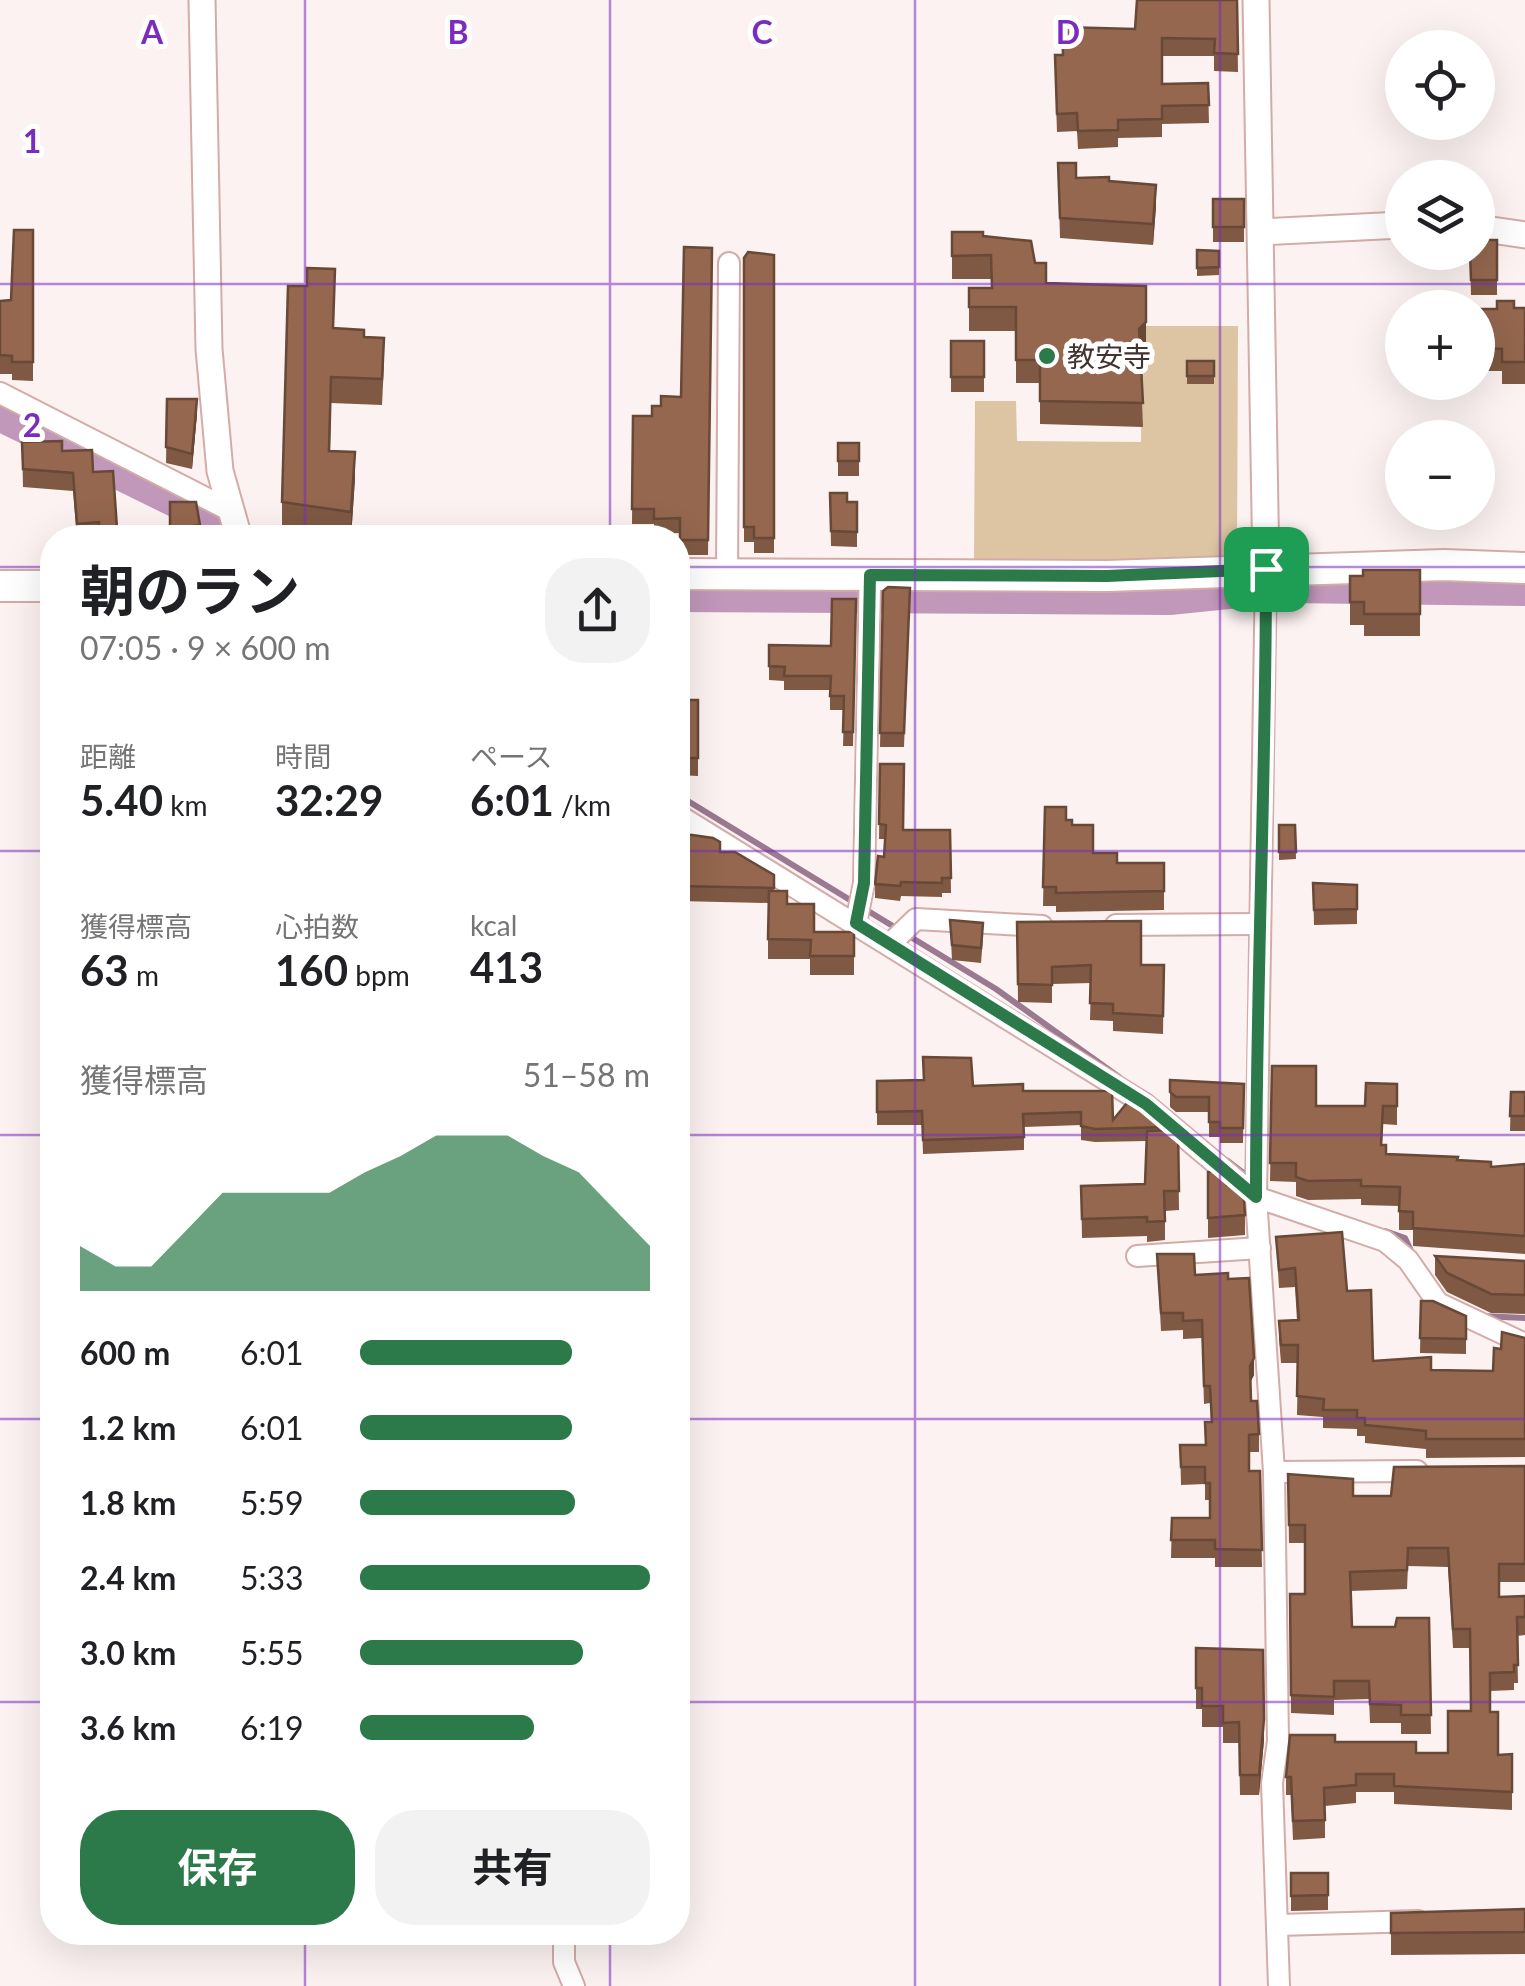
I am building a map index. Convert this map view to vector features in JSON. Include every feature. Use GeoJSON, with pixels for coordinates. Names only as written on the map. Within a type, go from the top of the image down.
{"type":"FeatureCollection","features":[{"type":"Feature","properties":{"kind":"main road"},"geometry":{"type":"LineString","coordinates":[[690,574],[870,586],[1107,576],[1266,581],[1525,568]]}},
{"type":"Feature","properties":{"kind":"main road"},"geometry":{"type":"LineString","coordinates":[[0,586],[40,586]]}},
{"type":"Feature","properties":{"kind":"street"},"geometry":{"type":"LineString","coordinates":[[202,0],[209,349],[229,510],[234,525]]}},
{"type":"Feature","properties":{"kind":"street"},"geometry":{"type":"LineString","coordinates":[[1256,0],[1266,581],[1266,771],[1257,924],[1256,1197],[1274,1472],[1278,1741],[1272,1783],[1279,1986]]}},
{"type":"Feature","properties":{"kind":"street"},"geometry":{"type":"LineString","coordinates":[[1261,232],[1385,227]]}},
{"type":"Feature","properties":{"kind":"street"},"geometry":{"type":"LineString","coordinates":[[1495,231],[1525,235]]}},
{"type":"Feature","properties":{"kind":"street"},"geometry":{"type":"LineString","coordinates":[[728,574],[730,263]]}},
{"type":"Feature","properties":{"kind":"street"},"geometry":{"type":"LineString","coordinates":[[0,393],[229,510]]}},
{"type":"Feature","properties":{"kind":"street"},"geometry":{"type":"LineString","coordinates":[[856,923],[864,883],[870,586]]}},
{"type":"Feature","properties":{"kind":"street"},"geometry":{"type":"LineString","coordinates":[[690,822],[1146,1104],[1256,1197],[1385,1241],[1418,1261],[1438,1303],[1525,1344]]}},
{"type":"Feature","properties":{"kind":"street"},"geometry":{"type":"LineString","coordinates":[[890,944],[916,918],[1078,925],[1257,924]]}},
{"type":"Feature","properties":{"kind":"street"},"geometry":{"type":"LineString","coordinates":[[1137,1256],[1260,1248]]}},
{"type":"Feature","properties":{"kind":"street"},"geometry":{"type":"LineString","coordinates":[[1274,1472],[1448,1471]]}},
{"type":"Feature","properties":{"kind":"street"},"geometry":{"type":"LineString","coordinates":[[1278,1925],[1449,1920]]}},
{"type":"Feature","properties":{"kind":"street"},"geometry":{"type":"LineString","coordinates":[[564,1945],[564,1962],[574,1986]]}},
{"type":"Feature","properties":{"kind":"shaded area"},"geometry":{"type":"Polygon","coordinates":[[[1142,326],[1238,326],[1237,562],[974,562],[975,401],[1016,401],[1017,441],[1141,442],[1142,326]]]}},
{"type":"Feature","properties":{"kind":"building"},"geometry":{"type":"Polygon","coordinates":[[[1137,0],[1237,0],[1238,54],[1214,53],[1215,39],[1162,38],[1162,84],[1208,83],[1209,105],[1162,106],[1162,119],[1118,120],[1118,130],[1078,131],[1077,113],[1057,114],[1055,55],[1063,55],[1062,27],[1135,29],[1137,0]]]}},
{"type":"Feature","properties":{"kind":"building"},"geometry":{"type":"Polygon","coordinates":[[[1058,163],[1076,163],[1076,178],[1109,177],[1109,181],[1156,185],[1153,224],[1060,218],[1058,163]]]}},
{"type":"Feature","properties":{"kind":"building"},"geometry":{"type":"Polygon","coordinates":[[[1213,199],[1244,199],[1244,227],[1213,227],[1213,199]]]}},
{"type":"Feature","properties":{"kind":"building"},"geometry":{"type":"Polygon","coordinates":[[[14,230],[33,230],[33,362],[12,362],[12,356],[0,355],[0,301],[11,300],[14,230]]]}},
{"type":"Feature","properties":{"kind":"building"},"geometry":{"type":"Polygon","coordinates":[[[952,232],[983,232],[983,236],[1031,241],[1035,263],[1046,263],[1046,283],[1146,286],[1146,322],[1139,329],[1143,403],[1040,401],[1040,360],[1016,360],[1016,307],[969,307],[969,288],[992,288],[991,255],[952,256],[952,232]]]}},
{"type":"Feature","properties":{"kind":"building"},"geometry":{"type":"Polygon","coordinates":[[[1497,240],[1497,280],[1471,280],[1471,270],[1495,270],[1497,240]]]}},
{"type":"Feature","properties":{"kind":"building"},"geometry":{"type":"Polygon","coordinates":[[[684,247],[712,248],[708,540],[690,540],[690,525],[680,525],[680,518],[654,519],[654,509],[632,509],[633,416],[652,416],[652,406],[661,406],[661,396],[681,397],[684,247]]]}},
{"type":"Feature","properties":{"kind":"building"},"geometry":{"type":"Polygon","coordinates":[[[1197,250],[1219,251],[1219,267],[1197,268],[1197,250]]]}},
{"type":"Feature","properties":{"kind":"building"},"geometry":{"type":"Polygon","coordinates":[[[748,252],[774,255],[774,538],[754,538],[754,527],[744,527],[744,258],[748,252]]]}},
{"type":"Feature","properties":{"kind":"building"},"geometry":{"type":"Polygon","coordinates":[[[307,268],[335,269],[333,328],[364,330],[364,337],[384,338],[382,379],[331,377],[329,451],[355,452],[351,512],[282,502],[288,286],[307,286],[307,268]]]}},
{"type":"Feature","properties":{"kind":"building"},"geometry":{"type":"Polygon","coordinates":[[[1497,301],[1514,301],[1514,308],[1525,308],[1525,362],[1502,362],[1502,349],[1495,349],[1497,301]]]}},
{"type":"Feature","properties":{"kind":"building"},"geometry":{"type":"Polygon","coordinates":[[[951,341],[984,341],[984,377],[951,377],[951,341]]]}},
{"type":"Feature","properties":{"kind":"building"},"geometry":{"type":"Polygon","coordinates":[[[1187,361],[1214,361],[1214,376],[1187,376],[1187,361]]]}},
{"type":"Feature","properties":{"kind":"building"},"geometry":{"type":"Polygon","coordinates":[[[167,399],[197,399],[192,454],[166,447],[167,399]]]}},
{"type":"Feature","properties":{"kind":"building"},"geometry":{"type":"Polygon","coordinates":[[[62,441],[62,451],[92,450],[93,472],[113,471],[117,525],[77,524],[73,473],[23,469],[22,442],[62,441]]]}},
{"type":"Feature","properties":{"kind":"building"},"geometry":{"type":"Polygon","coordinates":[[[838,443],[859,443],[859,461],[838,461],[838,443]]]}},
{"type":"Feature","properties":{"kind":"building"},"geometry":{"type":"Polygon","coordinates":[[[830,493],[847,493],[847,502],[857,502],[857,532],[831,531],[830,493]]]}},
{"type":"Feature","properties":{"kind":"building"},"geometry":{"type":"Polygon","coordinates":[[[170,502],[196,502],[200,525],[170,525],[170,502]]]}},
{"type":"Feature","properties":{"kind":"building"},"geometry":{"type":"Polygon","coordinates":[[[1363,570],[1420,570],[1420,614],[1364,614],[1364,602],[1350,602],[1350,576],[1363,576],[1363,570]]]}},
{"type":"Feature","properties":{"kind":"building"},"geometry":{"type":"Polygon","coordinates":[[[888,587],[910,588],[904,733],[880,733],[883,591],[888,587]]]}},
{"type":"Feature","properties":{"kind":"building"},"geometry":{"type":"Polygon","coordinates":[[[832,599],[856,599],[853,732],[843,732],[844,696],[830,696],[831,676],[784,676],[785,667],[769,666],[769,645],[831,646],[832,599]]]}},
{"type":"Feature","properties":{"kind":"building"},"geometry":{"type":"Polygon","coordinates":[[[690,700],[698,700],[698,758],[690,758],[690,700]]]}},
{"type":"Feature","properties":{"kind":"building"},"geometry":{"type":"Polygon","coordinates":[[[880,764],[904,764],[903,830],[950,830],[951,878],[942,878],[942,883],[875,884],[878,856],[884,857],[886,825],[879,824],[880,764]]]}},
{"type":"Feature","properties":{"kind":"building"},"geometry":{"type":"Polygon","coordinates":[[[1045,807],[1066,807],[1066,820],[1072,820],[1072,825],[1093,825],[1093,853],[1117,853],[1117,863],[1164,863],[1164,891],[1056,893],[1056,887],[1043,887],[1045,807]]]}},
{"type":"Feature","properties":{"kind":"building"},"geometry":{"type":"Polygon","coordinates":[[[1279,825],[1295,825],[1296,852],[1279,852],[1279,825]]]}},
{"type":"Feature","properties":{"kind":"building"},"geometry":{"type":"Polygon","coordinates":[[[690,835],[713,838],[720,842],[720,852],[735,852],[774,875],[774,888],[690,886],[690,835]]]}},
{"type":"Feature","properties":{"kind":"building"},"geometry":{"type":"Polygon","coordinates":[[[1313,883],[1357,885],[1357,909],[1314,910],[1313,883]]]}},
{"type":"Feature","properties":{"kind":"building"},"geometry":{"type":"Polygon","coordinates":[[[769,891],[787,891],[787,904],[814,904],[814,932],[854,932],[854,956],[810,956],[811,940],[768,939],[769,891]]]}},
{"type":"Feature","properties":{"kind":"building"},"geometry":{"type":"Polygon","coordinates":[[[950,920],[983,923],[981,948],[952,945],[950,920]]]}},
{"type":"Feature","properties":{"kind":"building"},"geometry":{"type":"Polygon","coordinates":[[[1141,921],[1141,965],[1164,965],[1163,1016],[1113,1013],[1113,1004],[1090,1003],[1091,965],[1052,967],[1052,985],[1018,984],[1017,922],[1141,921]]]}},
{"type":"Feature","properties":{"kind":"building"},"geometry":{"type":"Polygon","coordinates":[[[923,1057],[971,1058],[973,1086],[1023,1084],[1023,1091],[1112,1091],[1113,1120],[1131,1098],[1167,1127],[1095,1129],[1081,1126],[1081,1112],[1023,1114],[1024,1137],[923,1140],[922,1111],[877,1112],[877,1081],[924,1080],[923,1057]]]}},
{"type":"Feature","properties":{"kind":"building"},"geometry":{"type":"Polygon","coordinates":[[[1272,1066],[1316,1066],[1316,1106],[1365,1106],[1366,1083],[1397,1084],[1397,1106],[1383,1106],[1381,1145],[1386,1145],[1386,1154],[1458,1157],[1457,1160],[1491,1162],[1491,1167],[1525,1164],[1525,1236],[1413,1228],[1413,1212],[1399,1211],[1400,1187],[1361,1186],[1361,1180],[1308,1181],[1296,1177],[1296,1163],[1270,1163],[1272,1066]]]}},
{"type":"Feature","properties":{"kind":"building"},"geometry":{"type":"Polygon","coordinates":[[[1170,1080],[1244,1084],[1243,1128],[1220,1128],[1220,1122],[1209,1122],[1209,1097],[1176,1097],[1170,1092],[1170,1080]]]}},
{"type":"Feature","properties":{"kind":"building"},"geometry":{"type":"Polygon","coordinates":[[[1511,1092],[1525,1092],[1525,1116],[1510,1116],[1511,1092]]]}},
{"type":"Feature","properties":{"kind":"building"},"geometry":{"type":"Polygon","coordinates":[[[1178,1130],[1179,1191],[1164,1191],[1165,1221],[1147,1222],[1147,1217],[1082,1219],[1081,1186],[1145,1184],[1147,1131],[1178,1130]]]}},
{"type":"Feature","properties":{"kind":"building"},"geometry":{"type":"Polygon","coordinates":[[[1226,1170],[1227,1185],[1243,1185],[1245,1215],[1208,1218],[1208,1172],[1226,1170]]]}},
{"type":"Feature","properties":{"kind":"building"},"geometry":{"type":"Polygon","coordinates":[[[1342,1232],[1347,1291],[1371,1290],[1373,1361],[1431,1357],[1431,1370],[1493,1371],[1494,1348],[1501,1349],[1502,1332],[1525,1338],[1525,1439],[1426,1439],[1426,1431],[1365,1425],[1365,1418],[1357,1418],[1357,1410],[1323,1410],[1324,1399],[1297,1396],[1298,1345],[1281,1345],[1279,1321],[1299,1320],[1295,1268],[1279,1270],[1276,1237],[1342,1232]]]}},
{"type":"Feature","properties":{"kind":"building"},"geometry":{"type":"Polygon","coordinates":[[[1157,1254],[1194,1254],[1195,1275],[1228,1273],[1228,1279],[1249,1278],[1254,1358],[1250,1366],[1251,1401],[1257,1401],[1259,1434],[1249,1435],[1249,1471],[1260,1471],[1262,1550],[1215,1549],[1215,1540],[1171,1540],[1172,1518],[1210,1518],[1210,1483],[1205,1483],[1205,1467],[1181,1467],[1180,1445],[1206,1445],[1205,1422],[1212,1422],[1210,1386],[1204,1386],[1202,1320],[1183,1321],[1183,1313],[1161,1313],[1157,1254]]]}},
{"type":"Feature","properties":{"kind":"building"},"geometry":{"type":"Polygon","coordinates":[[[1435,1256],[1525,1261],[1525,1295],[1491,1294],[1447,1273],[1435,1256]]]}},
{"type":"Feature","properties":{"kind":"building"},"geometry":{"type":"Polygon","coordinates":[[[1421,1301],[1433,1301],[1466,1316],[1466,1339],[1420,1338],[1421,1301]]]}},
{"type":"Feature","properties":{"kind":"building"},"geometry":{"type":"Polygon","coordinates":[[[1525,1466],[1525,1564],[1499,1564],[1499,1597],[1525,1596],[1525,1617],[1517,1617],[1518,1665],[1514,1665],[1514,1672],[1490,1673],[1490,1712],[1498,1712],[1498,1755],[1512,1754],[1512,1792],[1394,1786],[1394,1774],[1356,1774],[1356,1785],[1324,1788],[1325,1820],[1293,1821],[1291,1777],[1286,1777],[1290,1735],[1335,1735],[1335,1742],[1416,1742],[1416,1753],[1448,1753],[1448,1711],[1471,1711],[1470,1629],[1453,1629],[1448,1548],[1408,1548],[1407,1570],[1350,1572],[1352,1627],[1395,1627],[1397,1618],[1429,1618],[1431,1715],[1401,1715],[1401,1705],[1370,1704],[1369,1681],[1334,1681],[1334,1697],[1291,1695],[1290,1594],[1305,1594],[1305,1525],[1289,1525],[1288,1474],[1353,1479],[1353,1496],[1391,1496],[1394,1467],[1525,1466]]]}},
{"type":"Feature","properties":{"kind":"building"},"geometry":{"type":"Polygon","coordinates":[[[1196,1648],[1263,1650],[1264,1719],[1259,1775],[1240,1775],[1239,1722],[1223,1723],[1223,1706],[1202,1706],[1202,1688],[1196,1688],[1196,1648]]]}},
{"type":"Feature","properties":{"kind":"building"},"geometry":{"type":"Polygon","coordinates":[[[1291,1873],[1328,1873],[1328,1895],[1291,1896],[1291,1873]]]}},
{"type":"Feature","properties":{"kind":"building"},"geometry":{"type":"Polygon","coordinates":[[[1525,1909],[1525,1932],[1391,1933],[1391,1913],[1525,1909]]]}},
{"type":"Feature","properties":{"kind":"waterway"},"geometry":{"type":"LineString","coordinates":[[0,412],[212,516]]}},
{"type":"Feature","properties":{"kind":"waterway"},"geometry":{"type":"LineString","coordinates":[[690,593],[1169,596],[1288,584],[1525,587]]}},
{"type":"Feature","properties":{"kind":"waterway"},"geometry":{"type":"LineString","coordinates":[[690,802],[996,989],[1119,1077]]}},
{"type":"Feature","properties":{"kind":"waterway"},"geometry":{"type":"LineString","coordinates":[[1228,1161],[1250,1178]]}},
{"type":"Feature","properties":{"kind":"waterway"},"geometry":{"type":"LineString","coordinates":[[1385,1231],[1405,1238],[1412,1253]]}},
{"type":"Feature","properties":{"kind":"waterway"},"geometry":{"type":"LineString","coordinates":[[1481,1316],[1525,1318]]}},
{"type":"Feature","properties":{"kind":"place","name":"教安寺"},"geometry":{"type":"Point","coordinates":[1047,356]}},
{"type":"Feature","properties":{"kind":"route"},"geometry":{"type":"LineString","coordinates":[[1266,569],[1266,771],[1257,920],[1256,1197],[1146,1104],[856,923],[864,883],[870,575],[1107,576],[1266,569]]}}]}
